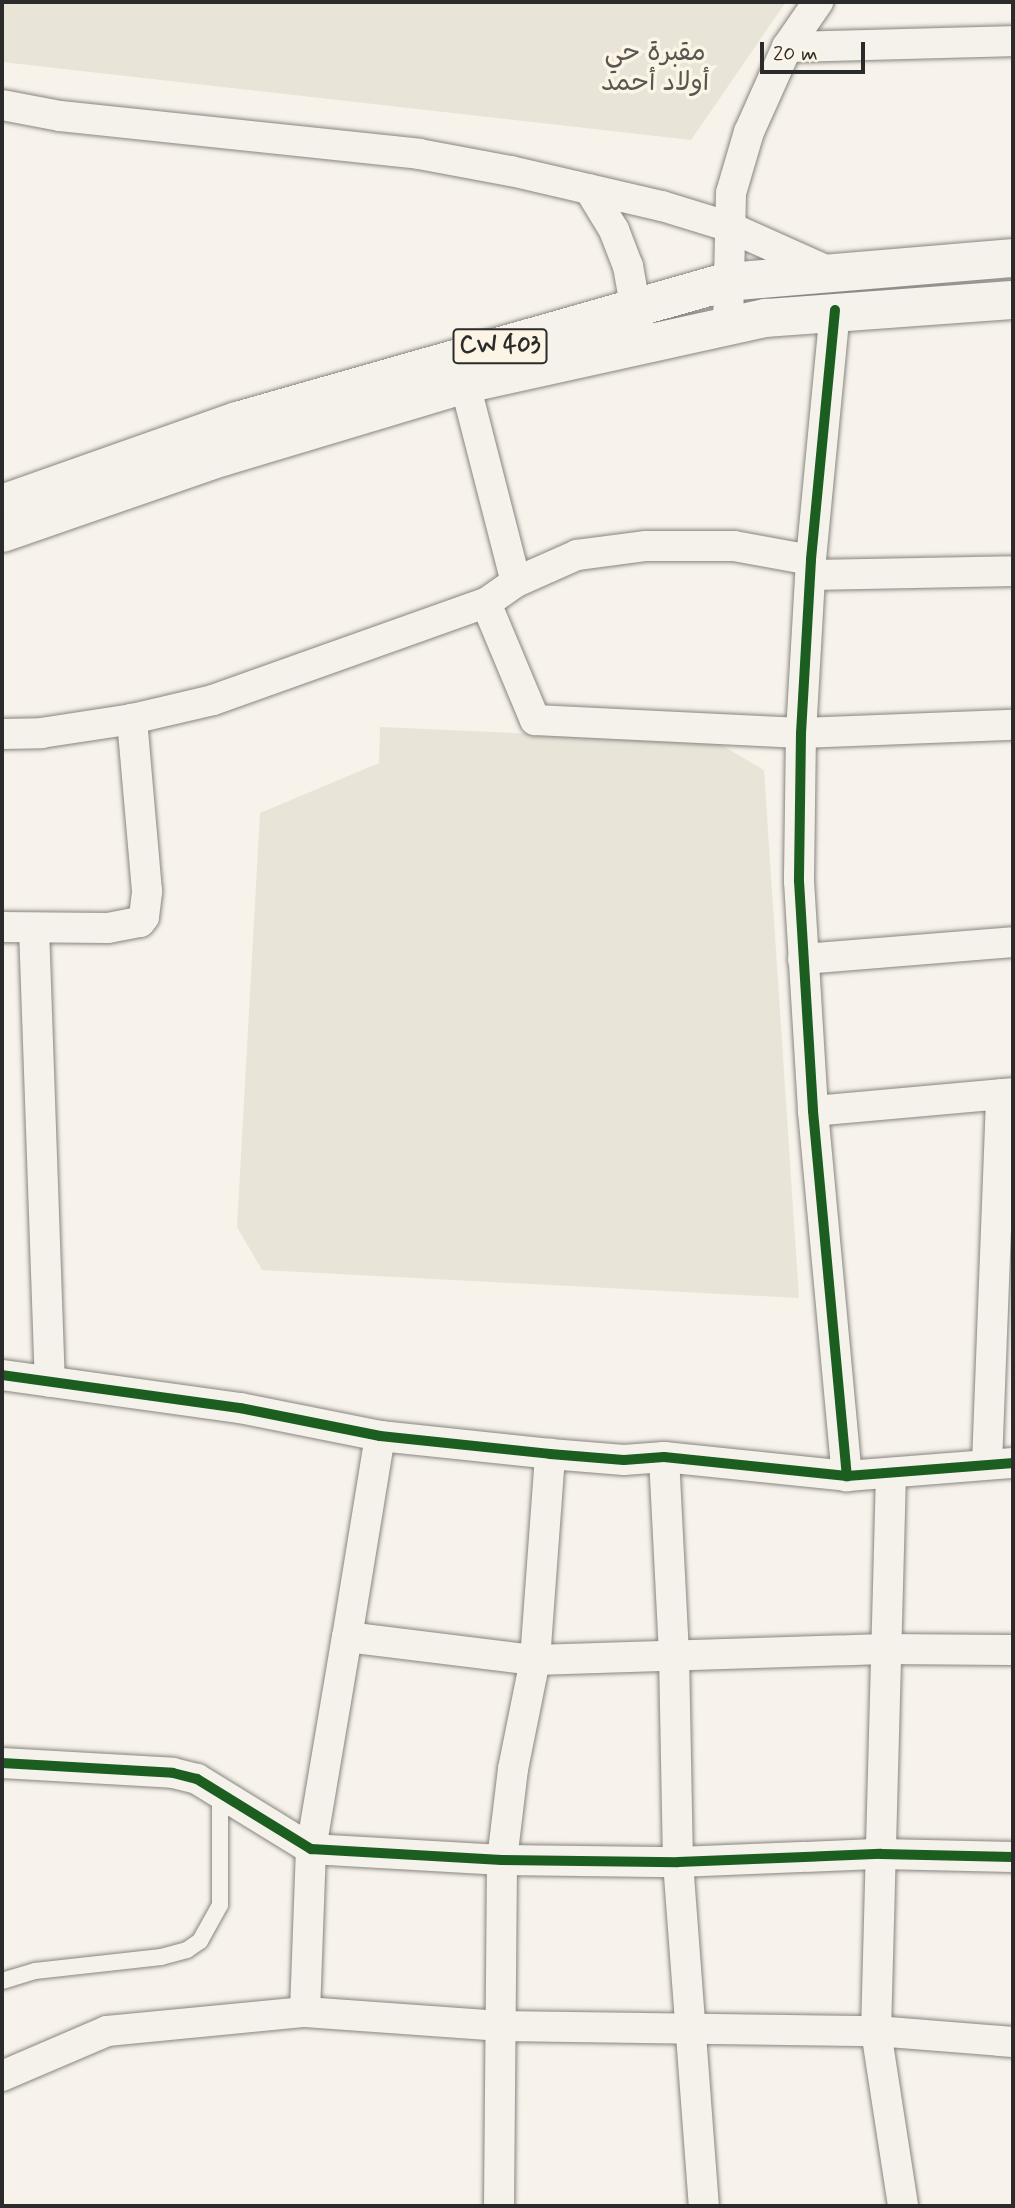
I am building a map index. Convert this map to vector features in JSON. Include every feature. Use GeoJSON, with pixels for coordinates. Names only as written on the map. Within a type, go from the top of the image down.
{"type":"FeatureCollection","features":[{"type":"Feature","properties":{"kind":"main road","name":"CW 403"},"geometry":{"type":"LineString","coordinates":[[2,504],[237,421],[726,282],[1013,258]]}},
{"type":"Feature","properties":{"kind":"main road","name":"CW 403"},"geometry":{"type":"LineString","coordinates":[[2,533],[222,457],[465,384],[728,326],[835,310],[1013,300]]}},
{"type":"Feature","properties":{"kind":"street"},"geometry":{"type":"LineString","coordinates":[[728,326],[727,226],[731,193],[749,132],[787,47],[818,2]]}},
{"type":"Feature","properties":{"kind":"street"},"geometry":{"type":"LineString","coordinates":[[787,47],[1013,41]]}},
{"type":"Feature","properties":{"kind":"street"},"geometry":{"type":"LineString","coordinates":[[2,104],[60,116],[419,155],[589,189],[727,226],[830,272]]}},
{"type":"Feature","properties":{"kind":"street"},"geometry":{"type":"LineString","coordinates":[[589,189],[614,230],[637,306],[641,344]]}},
{"type":"Feature","properties":{"kind":"street"},"geometry":{"type":"LineString","coordinates":[[835,310],[812,567],[801,733],[803,959],[813,1111],[847,1476]]}},
{"type":"Feature","properties":{"kind":"street"},"geometry":{"type":"LineString","coordinates":[[465,384],[516,582]]}},
{"type":"Feature","properties":{"kind":"street"},"geometry":{"type":"LineString","coordinates":[[2,734],[41,733],[132,719],[213,700],[486,603],[516,582],[577,555],[646,546],[734,546],[812,567],[1013,571]]}},
{"type":"Feature","properties":{"kind":"street"},"geometry":{"type":"LineString","coordinates":[[486,603],[535,720],[801,733],[1013,725]]}},
{"type":"Feature","properties":{"kind":"street"},"geometry":{"type":"LineString","coordinates":[[2,927],[108,928],[140,922],[144,917],[147,891],[132,719]]}},
{"type":"Feature","properties":{"kind":"street"},"geometry":{"type":"LineString","coordinates":[[34,928],[50,1382]]}},
{"type":"Feature","properties":{"kind":"street"},"geometry":{"type":"LineString","coordinates":[[803,959],[1013,942]]}},
{"type":"Feature","properties":{"kind":"street"},"geometry":{"type":"LineString","coordinates":[[2,1375],[240,1408],[380,1436],[550,1454],[624,1460],[664,1458],[847,1476],[1000,1463],[1007,1094],[813,1111]]}},
{"type":"Feature","properties":{"kind":"street"},"geometry":{"type":"LineString","coordinates":[[305,2012],[312,1849],[380,1436]]}},
{"type":"Feature","properties":{"kind":"street"},"geometry":{"type":"LineString","coordinates":[[499,2206],[502,1860],[513,1769],[535,1660],[550,1454]]}},
{"type":"Feature","properties":{"kind":"street"},"geometry":{"type":"LineString","coordinates":[[664,1458],[674,1655],[678,1862],[704,2206]]}},
{"type":"Feature","properties":{"kind":"street"},"geometry":{"type":"LineString","coordinates":[[891,1474],[883,1649],[876,2031],[903,2206]]}},
{"type":"Feature","properties":{"kind":"street"},"geometry":{"type":"LineString","coordinates":[[347,1637],[535,1660],[883,1649],[1013,1650]]}},
{"type":"Feature","properties":{"kind":"street"},"geometry":{"type":"LineString","coordinates":[[2,1763],[173,1773],[220,1790],[312,1849],[502,1860],[678,1862],[881,1854],[1013,1857]]}},
{"type":"Feature","properties":{"kind":"street"},"geometry":{"type":"LineString","coordinates":[[2,2076],[107,2031],[305,2012],[499,2026],[690,2026],[876,2031],[1013,2042]]}},
{"type":"Feature","properties":{"kind":"lane"},"geometry":{"type":"LineString","coordinates":[[2,1981],[60,1967],[161,1957],[200,1941],[220,1905],[220,1790]]}},
{"type":"Feature","properties":{"kind":"green space","name":"مقبرة حي أولاد أحمد"},"geometry":{"type":"Polygon","coordinates":[[[2,2],[786,2],[691,140],[2,62],[2,2]]]}},
{"type":"Feature","properties":{"kind":"green space"},"geometry":{"type":"Polygon","coordinates":[[[380,727],[716,742],[764,770],[799,1298],[262,1270],[237,1227],[260,813],[379,763],[380,727]]]}},
{"type":"Feature","properties":{"kind":"cycle path"},"geometry":{"type":"LineString","coordinates":[[835,310],[811,560],[801,733],[799,881],[813,1111],[847,1476]]}},
{"type":"Feature","properties":{"kind":"cycle path"},"geometry":{"type":"LineString","coordinates":[[2,1375],[240,1408],[380,1436],[550,1454],[624,1460],[664,1457],[847,1476],[1013,1463]]}},
{"type":"Feature","properties":{"kind":"cycle path"},"geometry":{"type":"LineString","coordinates":[[2,1763],[173,1773],[197,1779],[311,1849],[502,1860],[678,1862],[881,1854],[1013,1857]]}}]}
